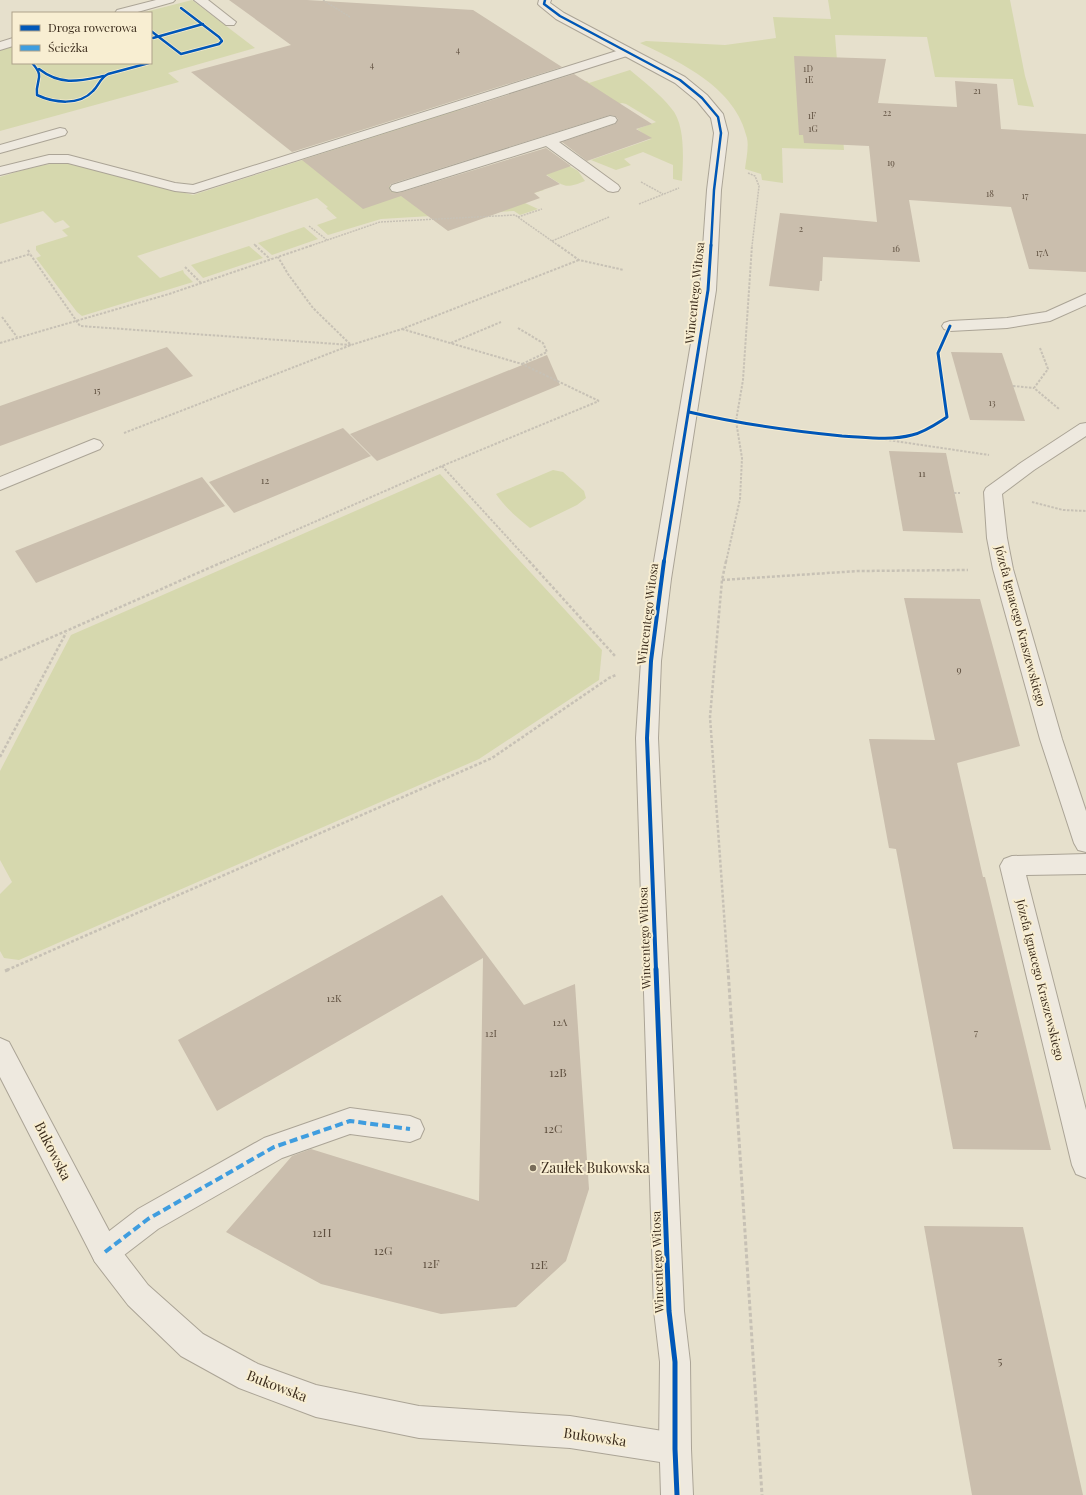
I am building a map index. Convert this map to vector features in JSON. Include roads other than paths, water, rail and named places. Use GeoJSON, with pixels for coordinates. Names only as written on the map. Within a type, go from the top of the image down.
{"type":"FeatureCollection","features":[{"type":"Feature","properties":{"kind":"street"},"geometry":{"type":"LineString","coordinates":[[125,12],[169,0]]}},
{"type":"Feature","properties":{"kind":"street"},"geometry":{"type":"LineString","coordinates":[[200,0],[230,22]]}},
{"type":"Feature","properties":{"kind":"street","name":"Wincentego Witosa"},"geometry":{"type":"LineString","coordinates":[[545,0],[544,4],[560,16],[680,80],[702,98],[718,117],[721,133],[714,190],[708,290],[661,579],[651,661],[647,738],[669,1311],[675,1362],[675,1449]]}},
{"type":"Feature","properties":{"kind":"street"},"geometry":{"type":"LineString","coordinates":[[0,46],[12,42]]}},
{"type":"Feature","properties":{"kind":"street"},"geometry":{"type":"LineString","coordinates":[[0,171],[48,159],[68,159],[176,187],[194,189],[626,52]]}},
{"type":"Feature","properties":{"kind":"street"},"geometry":{"type":"LineString","coordinates":[[397,188],[534,144],[549,141],[610,120]]}},
{"type":"Feature","properties":{"kind":"street"},"geometry":{"type":"LineString","coordinates":[[2,148],[60,132]]}},
{"type":"Feature","properties":{"kind":"street"},"geometry":{"type":"LineString","coordinates":[[549,141],[613,188]]}},
{"type":"Feature","properties":{"kind":"street"},"geometry":{"type":"LineString","coordinates":[[2,148],[21,165]]}},
{"type":"Feature","properties":{"kind":"street"},"geometry":{"type":"LineString","coordinates":[[950,326],[1007,323],[1050,316],[1086,299]]}},
{"type":"Feature","properties":{"kind":"street","name":"Józefa Ignacego Kraszewskiego"},"geometry":{"type":"LineString","coordinates":[[1086,428],[1028,466],[993,492],[997,538],[1003,569],[1051,739],[1086,843]]}},
{"type":"Feature","properties":{"kind":"street"},"geometry":{"type":"LineString","coordinates":[[0,484],[94,445]]}},
{"type":"Feature","properties":{"kind":"street","name":"Józefa Ignacego Kraszewskiego"},"geometry":{"type":"LineString","coordinates":[[1086,864],[1012,866],[1086,1165]]}},
{"type":"Feature","properties":{"kind":"street","name":"Bukowska"},"geometry":{"type":"LineString","coordinates":[[0,1050],[105,1252],[138,1295],[192,1345],[250,1377],[316,1401],[419,1422],[570,1432],[675,1449]]}},
{"type":"Feature","properties":{"kind":"street"},"geometry":{"type":"LineString","coordinates":[[105,1252],[148,1219],[274,1147],[350,1121],[410,1129]]}},
{"type":"Feature","properties":{"kind":"street"},"geometry":{"type":"LineString","coordinates":[[675,1449],[677,1495]]}},
{"type":"Feature","properties":{"kind":"place","name":"Zaułek Bukowska"},"geometry":{"type":"Point","coordinates":[533,1168]}}]}
